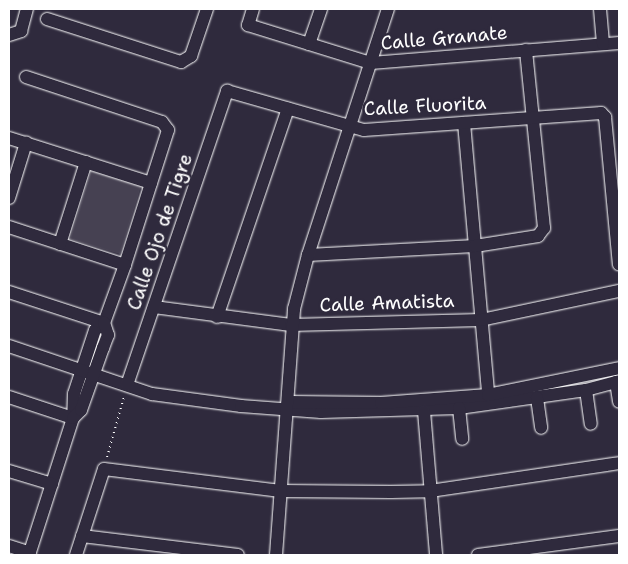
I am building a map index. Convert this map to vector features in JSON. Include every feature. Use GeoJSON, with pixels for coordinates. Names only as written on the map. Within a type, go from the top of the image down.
{"type":"FeatureCollection","features":[{"type":"Feature","properties":{"kind":"street"},"geometry":{"type":"LineString","coordinates":[[9,35],[21,31],[28,9]]}},
{"type":"Feature","properties":{"kind":"street"},"geometry":{"type":"LineString","coordinates":[[47,19],[181,62],[187,60],[207,9]]}},
{"type":"Feature","properties":{"kind":"street","name":"Calle Granate"},"geometry":{"type":"LineString","coordinates":[[253,9],[248,25],[371,63],[619,43]]}},
{"type":"Feature","properties":{"kind":"street"},"geometry":{"type":"LineString","coordinates":[[310,44],[321,9]]}},
{"type":"Feature","properties":{"kind":"street"},"geometry":{"type":"LineString","coordinates":[[276,555],[291,325],[308,255],[388,9]]}},
{"type":"Feature","properties":{"kind":"street"},"geometry":{"type":"LineString","coordinates":[[600,9],[603,44]]}},
{"type":"Feature","properties":{"kind":"street"},"geometry":{"type":"LineString","coordinates":[[308,255],[475,246],[538,236],[542,232],[526,50]]}},
{"type":"Feature","properties":{"kind":"street"},"geometry":{"type":"LineString","coordinates":[[9,546],[30,554],[72,418],[71,407],[108,335],[104,323],[167,136],[166,126],[26,77]]}},
{"type":"Feature","properties":{"kind":"street","name":"Calle Fluorita"},"geometry":{"type":"LineString","coordinates":[[227,91],[349,127],[379,131],[464,122],[601,113],[605,117],[619,264]]}},
{"type":"Feature","properties":{"kind":"street","name":"Calle Ojo de Tigre"},"geometry":{"type":"LineString","coordinates":[[129,385],[227,91]]}},
{"type":"Feature","properties":{"kind":"street"},"geometry":{"type":"LineString","coordinates":[[217,317],[288,109]]}},
{"type":"Feature","properties":{"kind":"street"},"geometry":{"type":"LineString","coordinates":[[464,122],[489,400]]}},
{"type":"Feature","properties":{"kind":"street"},"geometry":{"type":"LineString","coordinates":[[9,138],[152,182]]}},
{"type":"Feature","properties":{"kind":"street"},"geometry":{"type":"LineString","coordinates":[[9,198],[26,143]]}},
{"type":"Feature","properties":{"kind":"street"},"geometry":{"type":"LineString","coordinates":[[60,244],[86,162]]}},
{"type":"Feature","properties":{"kind":"street"},"geometry":{"type":"LineString","coordinates":[[9,227],[125,265]]}},
{"type":"Feature","properties":{"kind":"street","name":"Calle Amatista"},"geometry":{"type":"LineString","coordinates":[[154,307],[217,317],[291,325],[481,320],[619,291]]}},
{"type":"Feature","properties":{"kind":"street"},"geometry":{"type":"LineString","coordinates":[[9,292],[104,323]]}},
{"type":"Feature","properties":{"kind":"street"},"geometry":{"type":"LineString","coordinates":[[9,346],[174,398],[287,406],[424,411],[460,408],[619,368]]}},
{"type":"Feature","properties":{"kind":"street"},"geometry":{"type":"LineString","coordinates":[[287,406],[537,398],[586,390],[618,381],[619,402]]}},
{"type":"Feature","properties":{"kind":"street"},"geometry":{"type":"LineString","coordinates":[[586,390],[591,424]]}},
{"type":"Feature","properties":{"kind":"street"},"geometry":{"type":"LineString","coordinates":[[9,398],[72,418]]}},
{"type":"Feature","properties":{"kind":"street"},"geometry":{"type":"LineString","coordinates":[[537,398],[541,428]]}},
{"type":"Feature","properties":{"kind":"street"},"geometry":{"type":"LineString","coordinates":[[460,408],[462,439]]}},
{"type":"Feature","properties":{"kind":"street"},"geometry":{"type":"LineString","coordinates":[[424,411],[436,555]]}},
{"type":"Feature","properties":{"kind":"street"},"geometry":{"type":"LineString","coordinates":[[76,555],[104,469],[281,491],[430,491],[619,463]]}},
{"type":"Feature","properties":{"kind":"street"},"geometry":{"type":"LineString","coordinates":[[9,471],[52,484]]}},
{"type":"Feature","properties":{"kind":"street"},"geometry":{"type":"LineString","coordinates":[[82,536],[238,555]]}},
{"type":"Feature","properties":{"kind":"street"},"geometry":{"type":"LineString","coordinates":[[478,555],[619,536]]}},
{"type":"Feature","properties":{"kind":"path"},"geometry":{"type":"LineString","coordinates":[[104,469],[129,385]]}},
{"type":"Feature","properties":{"kind":"shaded area"},"geometry":{"type":"Polygon","coordinates":[[[91,171],[141,186],[120,254],[70,239],[91,171]]]}}]}
